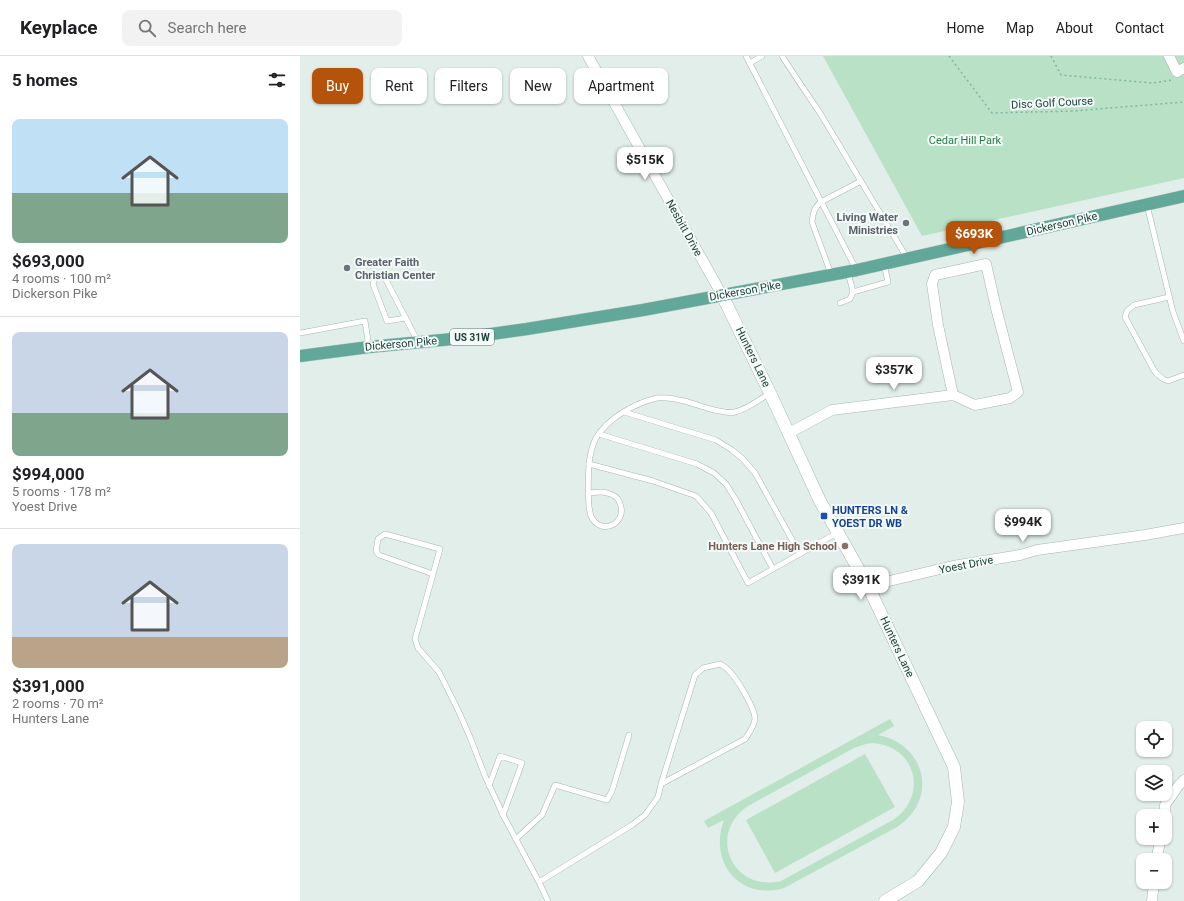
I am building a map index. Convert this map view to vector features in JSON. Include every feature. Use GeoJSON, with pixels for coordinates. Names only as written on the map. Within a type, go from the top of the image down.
{"type":"FeatureCollection","features":[{"type":"Feature","properties":{"kind":"main road","name":"Dickerson Pike"},"geometry":{"type":"LineString","coordinates":[[300,356],[369,347],[463,338],[528,329],[722,295],[852,271],[1184,196]]}},
{"type":"Feature","properties":{"kind":"street","name":"Nesbitt Drive"},"geometry":{"type":"LineString","coordinates":[[588,56],[722,295]]}},
{"type":"Feature","properties":{"kind":"street"},"geometry":{"type":"LineString","coordinates":[[1170,56],[1177,72],[1184,68]]}},
{"type":"Feature","properties":{"kind":"street"},"geometry":{"type":"LineString","coordinates":[[789,433],[832,410],[953,394],[975,405],[1010,398],[1018,392],[986,264],[935,275],[932,284],[938,325],[953,394]]}},
{"type":"Feature","properties":{"kind":"street","name":"Hunters Lane"},"geometry":{"type":"LineString","coordinates":[[722,295],[820,500],[868,586],[954,767],[958,802],[954,827],[941,853],[918,881],[885,901]]}},
{"type":"Feature","properties":{"kind":"street","name":"Yoest Drive"},"geometry":{"type":"LineString","coordinates":[[868,586],[953,566],[1020,555],[1037,550],[1184,528]]}},
{"type":"Feature","properties":{"kind":"street"},"geometry":{"type":"LineString","coordinates":[[1165,809],[1165,805],[1184,780]]}},
{"type":"Feature","properties":{"kind":"street"},"geometry":{"type":"LineString","coordinates":[[1152,901],[1153,889]]}},
{"type":"Feature","properties":{"kind":"lane"},"geometry":{"type":"LineString","coordinates":[[746,56],[821,202],[852,271],[852,292],[850,299],[840,303]]}},
{"type":"Feature","properties":{"kind":"lane"},"geometry":{"type":"LineString","coordinates":[[750,63],[762,56]]}},
{"type":"Feature","properties":{"kind":"lane"},"geometry":{"type":"LineString","coordinates":[[782,56],[820,113],[907,259]]}},
{"type":"Feature","properties":{"kind":"lane"},"geometry":{"type":"LineString","coordinates":[[832,275],[812,222],[813,214],[817,205],[821,202],[861,181]]}},
{"type":"Feature","properties":{"kind":"lane"},"geometry":{"type":"LineString","coordinates":[[1147,205],[1169,298],[1184,341]]}},
{"type":"Feature","properties":{"kind":"lane"},"geometry":{"type":"LineString","coordinates":[[852,292],[888,282],[884,264]]}},
{"type":"Feature","properties":{"kind":"lane"},"geometry":{"type":"LineString","coordinates":[[406,318],[387,321],[373,284],[375,278],[384,276],[406,318],[418,343]]}},
{"type":"Feature","properties":{"kind":"lane"},"geometry":{"type":"LineString","coordinates":[[1169,298],[1134,305],[1127,310],[1125,316],[1155,372],[1163,379],[1168,381],[1184,375]]}},
{"type":"Feature","properties":{"kind":"lane"},"geometry":{"type":"LineString","coordinates":[[300,333],[364,321],[369,347]]}},
{"type":"Feature","properties":{"kind":"lane"},"geometry":{"type":"LineString","coordinates":[[588,493],[601,492],[610,494],[617,498],[622,507],[618,521],[607,527],[601,527],[596,524],[590,516],[588,493],[591,450],[596,438],[604,428],[624,412],[642,402],[658,398],[683,400],[719,411],[734,413],[750,406],[770,393]]}},
{"type":"Feature","properties":{"kind":"lane"},"geometry":{"type":"LineString","coordinates":[[624,412],[716,440],[732,450],[743,459],[755,473],[800,554]]}},
{"type":"Feature","properties":{"kind":"lane"},"geometry":{"type":"LineString","coordinates":[[599,434],[697,464],[714,473],[726,484],[736,500],[773,569]]}},
{"type":"Feature","properties":{"kind":"lane"},"geometry":{"type":"LineString","coordinates":[[589,464],[653,481],[696,496],[711,513],[748,582],[838,533]]}},
{"type":"Feature","properties":{"kind":"lane"},"geometry":{"type":"LineString","coordinates":[[433,574],[379,555],[376,551],[378,539],[385,534],[440,549],[415,639],[418,648],[438,672],[455,703],[489,786],[548,901]]}},
{"type":"Feature","properties":{"kind":"lane"},"geometry":{"type":"LineString","coordinates":[[539,882],[632,825],[645,815],[658,797],[661,784],[695,675],[703,668],[720,664],[728,670],[738,682],[752,707],[755,719],[752,730],[745,739],[661,784]]}},
{"type":"Feature","properties":{"kind":"lane"},"geometry":{"type":"LineString","coordinates":[[516,839],[542,815],[555,784],[607,800],[612,791],[629,736]]}},
{"type":"Feature","properties":{"kind":"lane"},"geometry":{"type":"LineString","coordinates":[[489,786],[500,756],[522,764],[503,815]]}},
{"type":"Feature","properties":{"kind":"path","name":"Disc Golf Course"},"geometry":{"type":"LineString","coordinates":[[949,56],[992,113],[1073,111],[1184,102]]}},
{"type":"Feature","properties":{"kind":"path"},"geometry":{"type":"LineString","coordinates":[[1051,56],[1061,75],[1152,83],[1178,79]]}},
{"type":"Feature","properties":{"kind":"green space","name":"Cedar Hill Park"},"geometry":{"type":"Polygon","coordinates":[[[823,56],[1184,56],[1184,178],[922,236],[823,56]]]}},
{"type":"Feature","properties":{"kind":"green space"},"geometry":{"type":"Polygon","coordinates":[[[890,719],[894,726],[878,735],[894,740],[907,749],[916,761],[921,774],[922,788],[918,802],[910,816],[897,827],[784,888],[768,891],[754,889],[741,883],[732,875],[724,863],[720,850],[720,836],[724,820],[708,828],[704,821],[890,719]],[[872,743],[854,748],[748,806],[735,818],[729,831],[727,845],[731,858],[738,870],[750,878],[764,882],[781,881],[893,820],[904,810],[911,798],[914,786],[912,773],[907,762],[899,752],[887,746],[872,743]]]}},
{"type":"Feature","properties":{"kind":"green space"},"geometry":{"type":"Polygon","coordinates":[[[865,754],[895,807],[775,873],[746,820],[865,754]]]}},
{"type":"Feature","properties":{"kind":"place","name":"Living Water Ministries"},"geometry":{"type":"Point","coordinates":[906,223]}},
{"type":"Feature","properties":{"kind":"place","name":"Greater Faith Christian Center"},"geometry":{"type":"Point","coordinates":[347,268]}},
{"type":"Feature","properties":{"kind":"place","name":"HUNTERS LN & YOEST DR WB"},"geometry":{"type":"Point","coordinates":[824,516]}},
{"type":"Feature","properties":{"kind":"place","name":"Hunters Lane High School"},"geometry":{"type":"Point","coordinates":[845,546]}}]}
